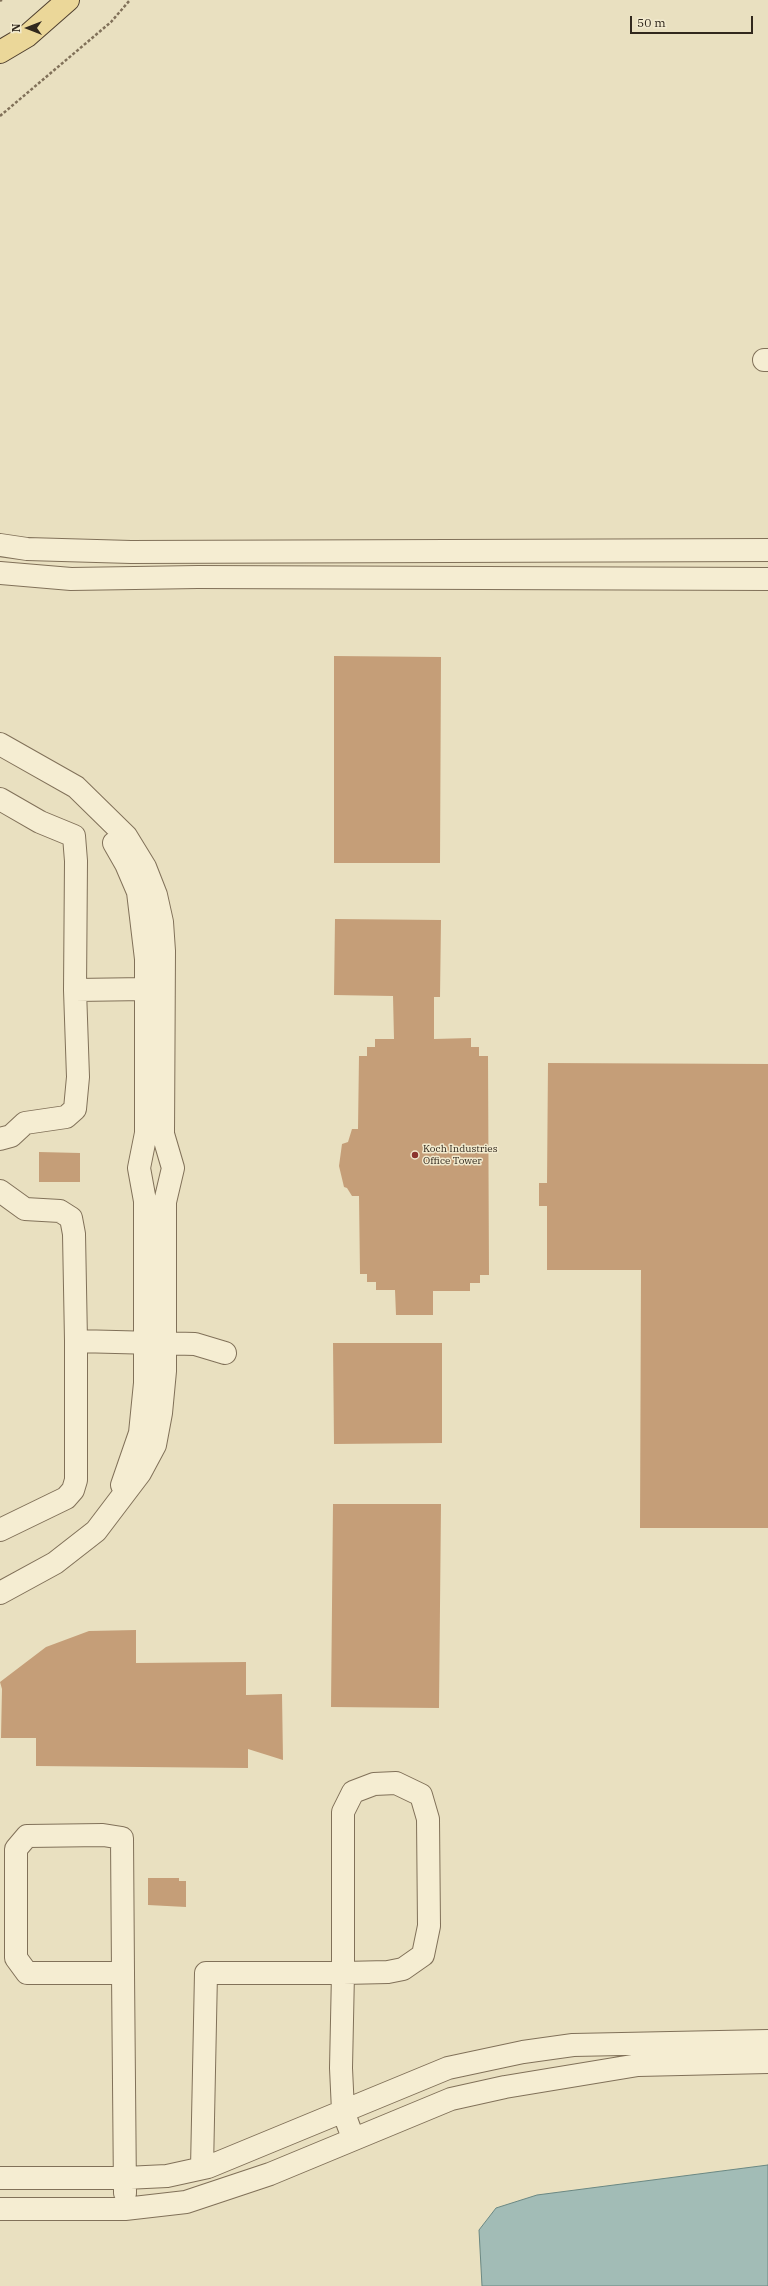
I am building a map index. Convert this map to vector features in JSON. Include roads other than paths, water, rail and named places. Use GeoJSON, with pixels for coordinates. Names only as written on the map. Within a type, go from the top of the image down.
{"type":"FeatureCollection","features":[{"type":"Feature","properties":{"kind":"main road"},"geometry":{"type":"LineString","coordinates":[[0,52],[27,36],[68,0]]}},
{"type":"Feature","properties":{"kind":"lane"},"geometry":{"type":"LineString","coordinates":[[0,546],[26,549],[131,552],[768,550]]}},
{"type":"Feature","properties":{"kind":"lane"},"geometry":{"type":"LineString","coordinates":[[344,551],[345,578]]}},
{"type":"Feature","properties":{"kind":"lane"},"geometry":{"type":"LineString","coordinates":[[0,573],[71,579],[768,579]]}},
{"type":"Feature","properties":{"kind":"lane"},"geometry":{"type":"LineString","coordinates":[[0,744],[76,787],[91,804],[126,836],[147,874],[156,895],[162,922],[164,950],[155,1132],[139,1168],[155,1202],[155,1344],[140,1433],[115,1506],[96,1531],[56,1563],[0,1593]]}},
{"type":"Feature","properties":{"kind":"lane"},"geometry":{"type":"LineString","coordinates":[[0,799],[40,822],[74,836],[76,861],[75,990],[78,1076],[75,1109],[66,1117],[25,1123],[11,1136],[0,1139]]}},
{"type":"Feature","properties":{"kind":"lane"},"geometry":{"type":"LineString","coordinates":[[91,804],[126,864],[138,892],[143,925],[155,1132],[173,1168],[155,1202]]}},
{"type":"Feature","properties":{"kind":"lane"},"geometry":{"type":"LineString","coordinates":[[75,990],[146,989]]}},
{"type":"Feature","properties":{"kind":"lane"},"geometry":{"type":"LineString","coordinates":[[0,1191],[25,1209],[60,1211],[71,1218],[74,1234],[76,1341],[76,1480],[73,1490],[66,1498],[0,1530]]}},
{"type":"Feature","properties":{"kind":"lane"},"geometry":{"type":"LineString","coordinates":[[76,1341],[195,1344],[225,1353]]}},
{"type":"Feature","properties":{"kind":"lane"},"geometry":{"type":"LineString","coordinates":[[202,2168],[206,1973],[343,1973],[388,1972],[403,1969],[423,1955],[429,1926],[428,1820],[422,1795],[396,1783],[374,1784],[353,1792],[343,1812],[343,1973],[341,2068],[343,2111],[353,2138]]}},
{"type":"Feature","properties":{"kind":"lane"},"geometry":{"type":"LineString","coordinates":[[123,1973],[27,1973],[16,1958],[16,1849],[26,1836],[103,1835],[122,1838],[125,2208]]}},
{"type":"Feature","properties":{"kind":"lane"},"geometry":{"type":"LineString","coordinates":[[0,2178],[125,2178],[167,2176],[202,2168],[448,2068],[522,2052],[573,2045],[768,2041]]}},
{"type":"Feature","properties":{"kind":"lane"},"geometry":{"type":"LineString","coordinates":[[0,2209],[125,2208],[186,2202],[270,2174],[353,2138],[451,2100],[512,2086],[638,2065],[768,2062]]}},
{"type":"Feature","properties":{"kind":"water"},"geometry":{"type":"Polygon","coordinates":[[[768,2165],[768,2286],[482,2286],[479,2230],[496,2208],[537,2195],[768,2165]]]}},
{"type":"Feature","properties":{"kind":"place","name":"Koch Industries Office Tower"},"geometry":{"type":"Point","coordinates":[415,1155]}}]}
